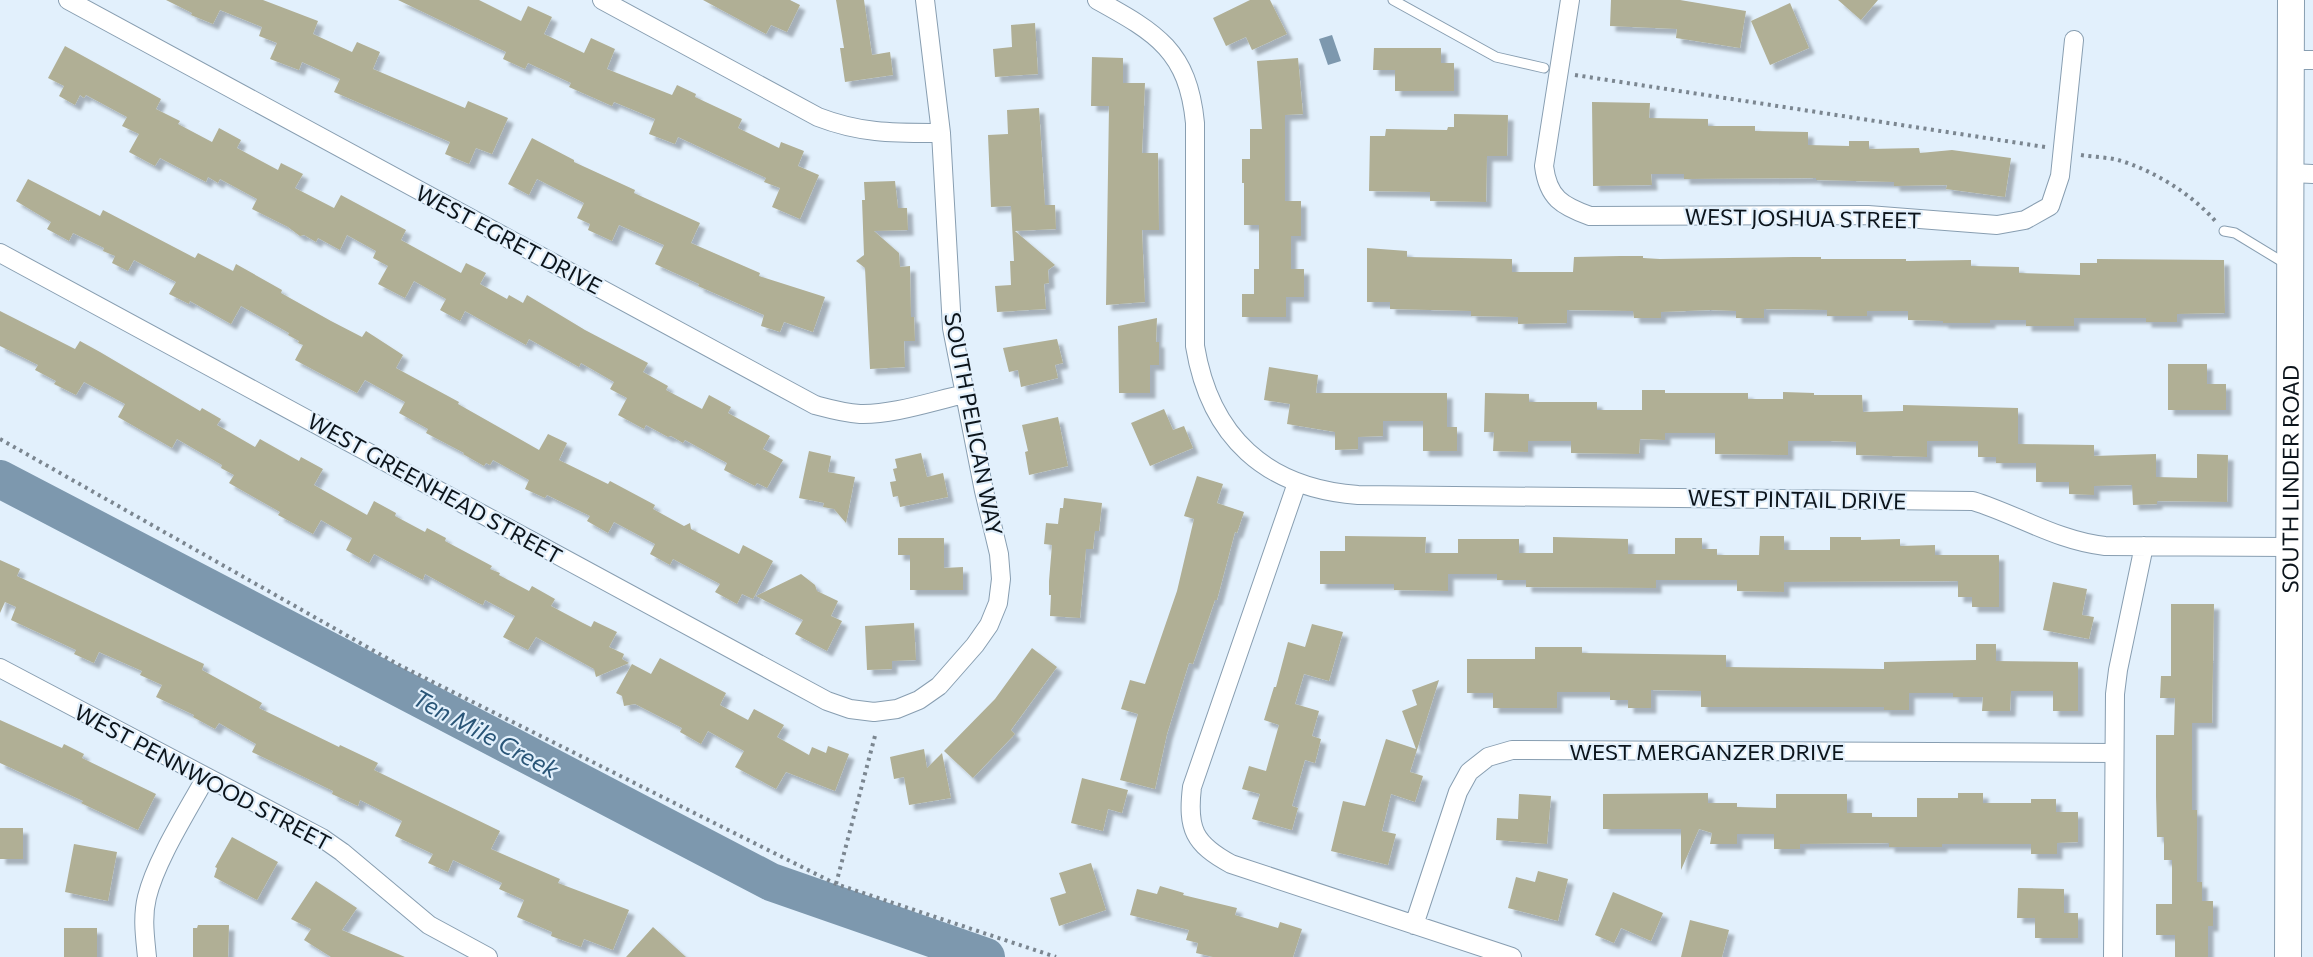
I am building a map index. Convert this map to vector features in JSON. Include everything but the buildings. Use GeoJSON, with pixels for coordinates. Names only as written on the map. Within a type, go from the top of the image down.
{"type":"FeatureCollection","features":[{"type":"Feature","properties":{"kind":"street","name":"WEST EGRET DRIVE"},"geometry":{"type":"LineString","coordinates":[[68,0],[815,405],[838,412],[862,414],[965,394]]}},
{"type":"Feature","properties":{"kind":"street"},"geometry":{"type":"LineString","coordinates":[[602,0],[818,117],[841,126],[864,131],[941,133]]}},
{"type":"Feature","properties":{"kind":"street","name":"SOUTH PELICAN WAY"},"geometry":{"type":"LineString","coordinates":[[874,712],[897,709],[919,700],[939,686],[975,645],[989,625],[998,603],[1001,579],[999,554],[952,327],[941,133],[925,0]]}},
{"type":"Feature","properties":{"kind":"street","name":"WEST PINTAIL DRIVE"},"geometry":{"type":"LineString","coordinates":[[1098,0],[1139,23],[1158,37],[1174,55],[1185,76],[1192,99],[1195,123],[1195,346],[1199,370],[1206,393],[1231,434],[1247,452],[1266,466],[1297,483],[1334,493],[1358,495],[1973,501],[2082,543],[2105,546],[2289,547]]}},
{"type":"Feature","properties":{"kind":"street","name":"WEST JOSHUA STREET"},"geometry":{"type":"LineString","coordinates":[[1570,0],[1544,166],[1546,183],[1556,199],[1572,210],[1590,216],[1868,215],[1997,225],[2025,220],[2050,206],[2060,176],[2073,40]]}},
{"type":"Feature","properties":{"kind":"street","name":"SOUTH LINDER ROAD"},"geometry":{"type":"LineString","coordinates":[[2288,957],[2290,267],[2302,173],[2302,60],[2291,0]]}},
{"type":"Feature","properties":{"kind":"street","name":"WEST GREENHEAD STREET"},"geometry":{"type":"LineString","coordinates":[[0,253],[827,701],[850,709],[874,712]]}},
{"type":"Feature","properties":{"kind":"street"},"geometry":{"type":"LineString","coordinates":[[1297,483],[1192,787],[1189,811],[1196,834],[1210,853],[1231,864],[1512,957]]}},
{"type":"Feature","properties":{"kind":"street"},"geometry":{"type":"LineString","coordinates":[[2113,957],[2115,694],[2144,546]]}},
{"type":"Feature","properties":{"kind":"street","name":"WEST PENNWOOD STREET"},"geometry":{"type":"LineString","coordinates":[[0,668],[322,838],[429,925],[488,957]]}},
{"type":"Feature","properties":{"kind":"street","name":"WEST MERGANZER DRIVE"},"geometry":{"type":"LineString","coordinates":[[1414,925],[1463,782],[1469,772],[1488,757],[1512,750],[2114,753]]}},
{"type":"Feature","properties":{"kind":"street"},"geometry":{"type":"LineString","coordinates":[[147,957],[144,922],[146,899],[154,876],[206,777]]}},
{"type":"Feature","properties":{"kind":"lane"},"geometry":{"type":"LineString","coordinates":[[1393,0],[1496,57],[1544,68]]}},
{"type":"Feature","properties":{"kind":"lane"},"geometry":{"type":"LineString","coordinates":[[2224,231],[2235,233],[2290,267]]}},
{"type":"Feature","properties":{"kind":"path"},"geometry":{"type":"LineString","coordinates":[[1572,74],[2048,147]]}},
{"type":"Feature","properties":{"kind":"path"},"geometry":{"type":"LineString","coordinates":[[2077,153],[2117,160],[2144,170],[2181,192],[2209,214],[2224,231]]}},
{"type":"Feature","properties":{"kind":"path"},"geometry":{"type":"LineString","coordinates":[[0,439],[399,665],[836,884],[1056,957]]}},
{"type":"Feature","properties":{"kind":"path"},"geometry":{"type":"LineString","coordinates":[[836,884],[876,732]]}},
{"type":"Feature","properties":{"kind":"water"},"geometry":{"type":"Polygon","coordinates":[[[1332,35],[1341,61],[1328,65],[1319,39],[1332,35]]]}},
{"type":"Feature","properties":{"kind":"waterway","name":"Ten Mile Creek"},"geometry":{"type":"LineString","coordinates":[[0,479],[771,882],[986,957]]}}]}
